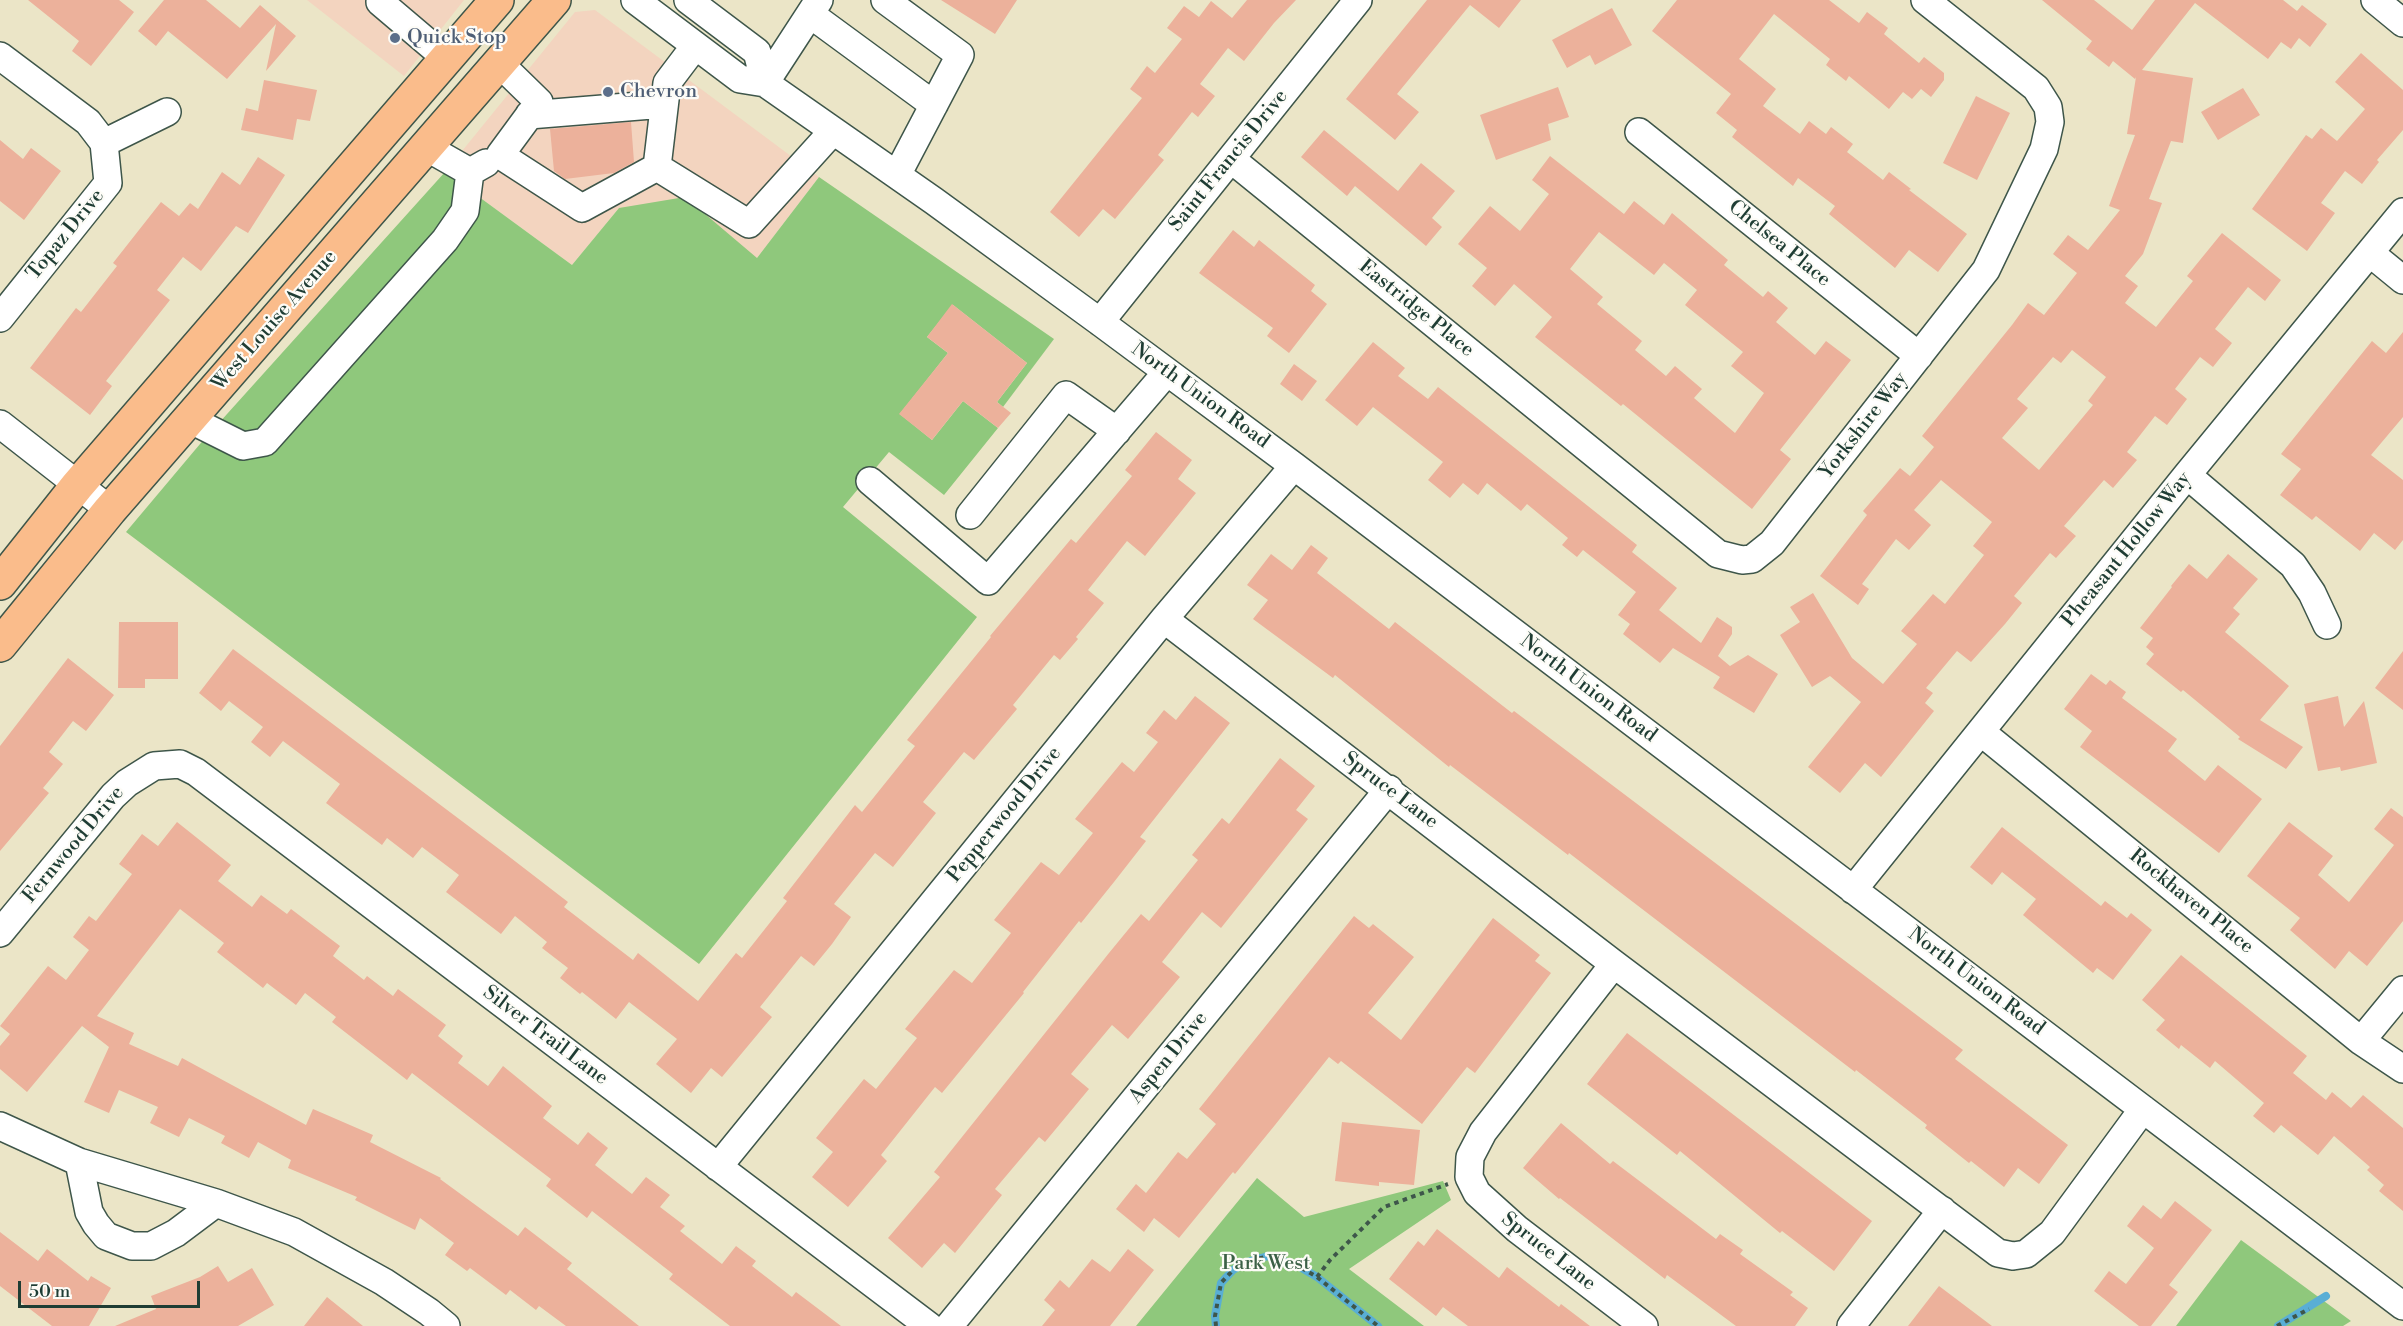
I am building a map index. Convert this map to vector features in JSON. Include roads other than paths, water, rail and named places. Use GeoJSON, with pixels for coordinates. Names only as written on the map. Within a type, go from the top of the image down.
{"type":"FeatureCollection","features":[{"type":"Feature","properties":{"kind":"main road"},"geometry":{"type":"LineString","coordinates":[[0,583],[77,486],[496,0]]}},
{"type":"Feature","properties":{"kind":"main road","name":"West Louise Avenue"},"geometry":{"type":"LineString","coordinates":[[0,645],[110,510],[554,0]]}},
{"type":"Feature","properties":{"kind":"street"},"geometry":{"type":"LineString","coordinates":[[382,0],[380,2],[446,58]]}},
{"type":"Feature","properties":{"kind":"street","name":"North Union Road"},"geometry":{"type":"LineString","coordinates":[[635,0],[740,79],[765,83],[897,175],[1294,465],[2403,1306]]}},
{"type":"Feature","properties":{"kind":"street"},"geometry":{"type":"LineString","coordinates":[[687,0],[757,52],[765,83]]}},
{"type":"Feature","properties":{"kind":"street"},"geometry":{"type":"LineString","coordinates":[[885,0],[960,55],[897,175]]}},
{"type":"Feature","properties":{"kind":"street","name":"Saint Francis Drive"},"geometry":{"type":"LineString","coordinates":[[1100,322],[1358,0]]}},
{"type":"Feature","properties":{"kind":"street","name":"Yorkshire Way"},"geometry":{"type":"LineString","coordinates":[[1601,459],[1718,554],[1742,560],[1752,559],[1772,543],[1986,270],[2044,149],[2050,122],[2048,107],[2036,88],[1925,0]]}},
{"type":"Feature","properties":{"kind":"street"},"geometry":{"type":"LineString","coordinates":[[2375,0],[2403,23]]}},
{"type":"Feature","properties":{"kind":"street"},"geometry":{"type":"LineString","coordinates":[[765,83],[815,7],[934,105]]}},
{"type":"Feature","properties":{"kind":"street"},"geometry":{"type":"LineString","coordinates":[[657,167],[667,83],[695,46]]}},
{"type":"Feature","properties":{"kind":"street"},"geometry":{"type":"LineString","coordinates":[[0,56],[88,122],[104,143],[167,112]]}},
{"type":"Feature","properties":{"kind":"street"},"geometry":{"type":"LineString","coordinates":[[470,172],[500,155],[539,102],[499,63]]}},
{"type":"Feature","properties":{"kind":"street"},"geometry":{"type":"LineString","coordinates":[[530,115],[664,104]]}},
{"type":"Feature","properties":{"kind":"street"},"geometry":{"type":"LineString","coordinates":[[657,167],[749,224],[833,131]]}},
{"type":"Feature","properties":{"kind":"street","name":"Chelsea Place"},"geometry":{"type":"LineString","coordinates":[[1639,132],[1919,356]]}},
{"type":"Feature","properties":{"kind":"street","name":"Topaz Drive"},"geometry":{"type":"LineString","coordinates":[[0,318],[108,183],[104,143]]}},
{"type":"Feature","properties":{"kind":"street"},"geometry":{"type":"LineString","coordinates":[[426,147],[470,172]]}},
{"type":"Feature","properties":{"kind":"street"},"geometry":{"type":"LineString","coordinates":[[500,155],[582,208],[657,167]]}},
{"type":"Feature","properties":{"kind":"street","name":"Eastridge Place"},"geometry":{"type":"LineString","coordinates":[[1232,159],[1601,459]]}},
{"type":"Feature","properties":{"kind":"street"},"geometry":{"type":"LineString","coordinates":[[189,419],[243,446],[265,442],[445,240],[465,211],[470,172]]}},
{"type":"Feature","properties":{"kind":"street","name":"Pheasant Hollow Way"},"geometry":{"type":"LineString","coordinates":[[1853,890],[2187,475],[2403,212]]}},
{"type":"Feature","properties":{"kind":"street"},"geometry":{"type":"LineString","coordinates":[[2370,253],[2403,280]]}},
{"type":"Feature","properties":{"kind":"street"},"geometry":{"type":"LineString","coordinates":[[870,481],[988,581],[1167,372]]}},
{"type":"Feature","properties":{"kind":"street"},"geometry":{"type":"LineString","coordinates":[[970,515],[1066,395],[1117,431]]}},
{"type":"Feature","properties":{"kind":"street"},"geometry":{"type":"LineString","coordinates":[[0,424],[110,510]]}},
{"type":"Feature","properties":{"kind":"street","name":"Pepperwood Drive"},"geometry":{"type":"LineString","coordinates":[[718,1167],[1164,619],[1294,465]]}},
{"type":"Feature","properties":{"kind":"street"},"geometry":{"type":"LineString","coordinates":[[2187,475],[2293,565],[2312,593],[2327,625]]}},
{"type":"Feature","properties":{"kind":"street","name":"Spruce Lane"},"geometry":{"type":"LineString","coordinates":[[1164,619],[1389,789],[1614,964],[1998,1252],[2013,1256],[2025,1254],[2052,1233],[2144,1109]]}},
{"type":"Feature","properties":{"kind":"street","name":"Rockhaven Place"},"geometry":{"type":"LineString","coordinates":[[1981,732],[2361,1041],[2403,1069]]}},
{"type":"Feature","properties":{"kind":"street","name":"Silver Trail Lane"},"geometry":{"type":"LineString","coordinates":[[154,766],[180,764],[196,772],[929,1326]]}},
{"type":"Feature","properties":{"kind":"street","name":"Fernwood Drive"},"geometry":{"type":"LineString","coordinates":[[0,933],[113,796],[127,783],[154,766]]}},
{"type":"Feature","properties":{"kind":"street","name":"Aspen Drive"},"geometry":{"type":"LineString","coordinates":[[949,1326],[1389,789]]}},
{"type":"Feature","properties":{"kind":"street","name":"Spruce Lane"},"geometry":{"type":"LineString","coordinates":[[1614,964],[1483,1132],[1470,1157],[1469,1177],[1477,1193],[1517,1229],[1644,1326]]}},
{"type":"Feature","properties":{"kind":"street"},"geometry":{"type":"LineString","coordinates":[[2361,1041],[2403,990]]}},
{"type":"Feature","properties":{"kind":"street"},"geometry":{"type":"LineString","coordinates":[[0,1126],[79,1161],[216,1203],[294,1232],[384,1281],[446,1326]]}},
{"type":"Feature","properties":{"kind":"street"},"geometry":{"type":"LineString","coordinates":[[79,1161],[89,1212],[96,1224],[106,1236],[132,1246],[152,1246],[176,1233],[216,1203]]}},
{"type":"Feature","properties":{"kind":"street"},"geometry":{"type":"LineString","coordinates":[[1851,1326],[1942,1210]]}},
{"type":"Feature","properties":{"kind":"waterway"},"geometry":{"type":"LineString","coordinates":[[1216,1326],[1215,1316],[1221,1283],[1233,1270],[1247,1262],[1268,1256],[1300,1267],[1317,1277],[1378,1326]]}},
{"type":"Feature","properties":{"kind":"waterway"},"geometry":{"type":"LineString","coordinates":[[2278,1326],[2326,1296]]}},
{"type":"Feature","properties":{"kind":"place","name":"Quick Stop"},"geometry":{"type":"Point","coordinates":[395,38]}},
{"type":"Feature","properties":{"kind":"place","name":"Chevron"},"geometry":{"type":"Point","coordinates":[608,92]}},
{"type":"Feature","properties":{"kind":"park label","name":"Park West"},"geometry":{"type":"Point","coordinates":[1266,1264]}}]}
